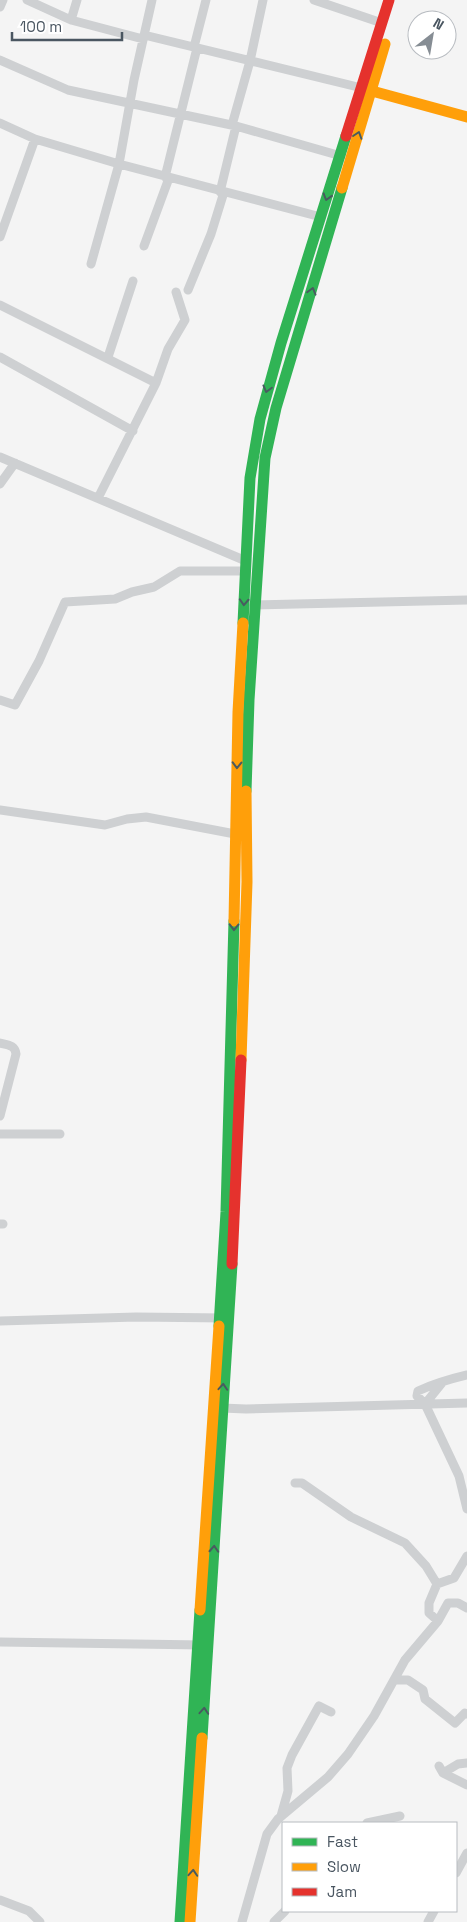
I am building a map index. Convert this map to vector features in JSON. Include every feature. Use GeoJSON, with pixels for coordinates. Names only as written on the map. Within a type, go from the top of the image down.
{"type":"FeatureCollection","features":[{"type":"Feature","properties":{"kind":"main road"},"geometry":{"type":"LineString","coordinates":[[190,1922],[203,1645],[223,1318],[235,1212],[246,882],[247,770],[254,605],[263,477],[265,458],[275,416],[338,198],[389,0]]}},
{"type":"Feature","properties":{"kind":"main road"},"geometry":{"type":"LineString","coordinates":[[180,1922],[222,1408],[238,712],[248,504],[255,441],[281,343],[340,156],[367,89],[398,0]]}},
{"type":"Feature","properties":{"kind":"main road"},"geometry":{"type":"LineString","coordinates":[[367,89],[467,117]]}},
{"type":"Feature","properties":{"kind":"street"},"geometry":{"type":"LineString","coordinates":[[0,7],[4,0]]}},
{"type":"Feature","properties":{"kind":"street"},"geometry":{"type":"LineString","coordinates":[[27,0],[71,20],[367,89]]}},
{"type":"Feature","properties":{"kind":"street"},"geometry":{"type":"LineString","coordinates":[[71,20],[77,0]]}},
{"type":"Feature","properties":{"kind":"street"},"geometry":{"type":"LineString","coordinates":[[91,264],[119,164],[143,37],[152,0]]}},
{"type":"Feature","properties":{"kind":"street"},"geometry":{"type":"LineString","coordinates":[[144,246],[167,177],[206,0]]}},
{"type":"Feature","properties":{"kind":"street"},"geometry":{"type":"LineString","coordinates":[[188,290],[211,234],[222,192],[234,126],[263,0]]}},
{"type":"Feature","properties":{"kind":"street"},"geometry":{"type":"LineString","coordinates":[[314,0],[382,23]]}},
{"type":"Feature","properties":{"kind":"street"},"geometry":{"type":"LineString","coordinates":[[0,60],[68,90],[234,126],[340,156]]}},
{"type":"Feature","properties":{"kind":"street"},"geometry":{"type":"LineString","coordinates":[[0,123],[35,139],[119,164],[321,217]]}},
{"type":"Feature","properties":{"kind":"street"},"geometry":{"type":"LineString","coordinates":[[0,237],[35,139]]}},
{"type":"Feature","properties":{"kind":"street"},"geometry":{"type":"LineString","coordinates":[[108,357],[133,281]]}},
{"type":"Feature","properties":{"kind":"street"},"geometry":{"type":"LineString","coordinates":[[98,498],[133,431],[156,382],[168,349],[185,320],[176,292]]}},
{"type":"Feature","properties":{"kind":"street"},"geometry":{"type":"LineString","coordinates":[[0,304],[156,382]]}},
{"type":"Feature","properties":{"kind":"street"},"geometry":{"type":"LineString","coordinates":[[0,357],[133,431]]}},
{"type":"Feature","properties":{"kind":"street"},"geometry":{"type":"LineString","coordinates":[[0,456],[98,498],[246,566]]}},
{"type":"Feature","properties":{"kind":"street"},"geometry":{"type":"LineString","coordinates":[[0,484],[16,463]]}},
{"type":"Feature","properties":{"kind":"street"},"geometry":{"type":"LineString","coordinates":[[0,700],[15,706],[39,662],[65,602],[114,599],[132,592],[154,587],[180,571],[246,566]]}},
{"type":"Feature","properties":{"kind":"street"},"geometry":{"type":"LineString","coordinates":[[254,605],[467,600]]}},
{"type":"Feature","properties":{"kind":"street"},"geometry":{"type":"LineString","coordinates":[[0,810],[106,825],[127,819],[146,817],[235,834]]}},
{"type":"Feature","properties":{"kind":"street"},"geometry":{"type":"LineString","coordinates":[[0,1043],[13,1046],[16,1049],[0,1116]]}},
{"type":"Feature","properties":{"kind":"street"},"geometry":{"type":"LineString","coordinates":[[0,1134],[60,1134]]}},
{"type":"Feature","properties":{"kind":"street"},"geometry":{"type":"LineString","coordinates":[[0,1321],[136,1317],[223,1318]]}},
{"type":"Feature","properties":{"kind":"street"},"geometry":{"type":"LineString","coordinates":[[467,1375],[444,1380],[418,1391],[417,1396],[425,1404],[459,1476],[467,1509]]}},
{"type":"Feature","properties":{"kind":"street"},"geometry":{"type":"LineString","coordinates":[[425,1404],[444,1380]]}},
{"type":"Feature","properties":{"kind":"street"},"geometry":{"type":"LineString","coordinates":[[222,1408],[246,1409],[467,1402]]}},
{"type":"Feature","properties":{"kind":"street"},"geometry":{"type":"LineString","coordinates":[[295,1483],[302,1483],[351,1517],[405,1543],[426,1566],[437,1584]]}},
{"type":"Feature","properties":{"kind":"street"},"geometry":{"type":"LineString","coordinates":[[438,1621],[429,1613],[429,1603],[437,1584],[454,1578],[467,1556]]}},
{"type":"Feature","properties":{"kind":"street"},"geometry":{"type":"LineString","coordinates":[[242,1922],[267,1834],[281,1816],[328,1777],[348,1754],[374,1716],[405,1660],[438,1621],[448,1603],[458,1603],[467,1608]]}},
{"type":"Feature","properties":{"kind":"street"},"geometry":{"type":"LineString","coordinates":[[0,1642],[203,1645]]}},
{"type":"Feature","properties":{"kind":"street"},"geometry":{"type":"LineString","coordinates":[[394,1680],[408,1680],[423,1690],[425,1699],[456,1723],[465,1713],[467,1714]]}},
{"type":"Feature","properties":{"kind":"street"},"geometry":{"type":"LineString","coordinates":[[281,1816],[288,1791],[287,1768],[292,1755],[320,1706],[331,1712]]}},
{"type":"Feature","properties":{"kind":"street"},"geometry":{"type":"LineString","coordinates":[[467,1763],[441,1770],[467,1785]]}},
{"type":"Feature","properties":{"kind":"street"},"geometry":{"type":"LineString","coordinates":[[372,1822],[400,1816]]}},
{"type":"Feature","properties":{"kind":"street"},"geometry":{"type":"LineString","coordinates":[[457,1871],[467,1853]]}},
{"type":"Feature","properties":{"kind":"street"},"geometry":{"type":"LineString","coordinates":[[0,1900],[29,1911],[40,1922]]}},
{"type":"Feature","properties":{"kind":"street"},"geometry":{"type":"LineString","coordinates":[[274,1922],[284,1912]]}},
{"type":"Feature","properties":{"kind":"traffic: fast"},"geometry":{"type":"LineString","coordinates":[[243,623],[250,478],[260,419],[281,343],[346,136]]}},
{"type":"Feature","properties":{"kind":"traffic: fast"},"geometry":{"type":"LineString","coordinates":[[246,791],[249,700],[265,458],[276,408],[342,188]]}},
{"type":"Feature","properties":{"kind":"traffic: fast"},"geometry":{"type":"LineString","coordinates":[[219,1326],[226,1212],[234,921]]}},
{"type":"Feature","properties":{"kind":"traffic: fast"},"geometry":{"type":"LineString","coordinates":[[202,1738],[232,1264]]}},
{"type":"Feature","properties":{"kind":"traffic: fast"},"geometry":{"type":"LineString","coordinates":[[180,1922],[200,1610]]}},
{"type":"Feature","properties":{"kind":"traffic: slow"},"geometry":{"type":"LineString","coordinates":[[342,188],[385,44]]}},
{"type":"Feature","properties":{"kind":"traffic: slow"},"geometry":{"type":"LineString","coordinates":[[372,91],[467,117]]}},
{"type":"Feature","properties":{"kind":"traffic: slow"},"geometry":{"type":"LineString","coordinates":[[234,921],[238,712],[243,623]]}},
{"type":"Feature","properties":{"kind":"traffic: slow"},"geometry":{"type":"LineString","coordinates":[[241,1060],[247,882],[246,791]]}},
{"type":"Feature","properties":{"kind":"traffic: slow"},"geometry":{"type":"LineString","coordinates":[[200,1610],[219,1326]]}},
{"type":"Feature","properties":{"kind":"traffic: slow"},"geometry":{"type":"LineString","coordinates":[[190,1922],[202,1738]]}},
{"type":"Feature","properties":{"kind":"traffic: jam"},"geometry":{"type":"LineString","coordinates":[[346,136],[389,0]]}},
{"type":"Feature","properties":{"kind":"traffic: jam"},"geometry":{"type":"LineString","coordinates":[[232,1264],[241,1060]]}}]}
